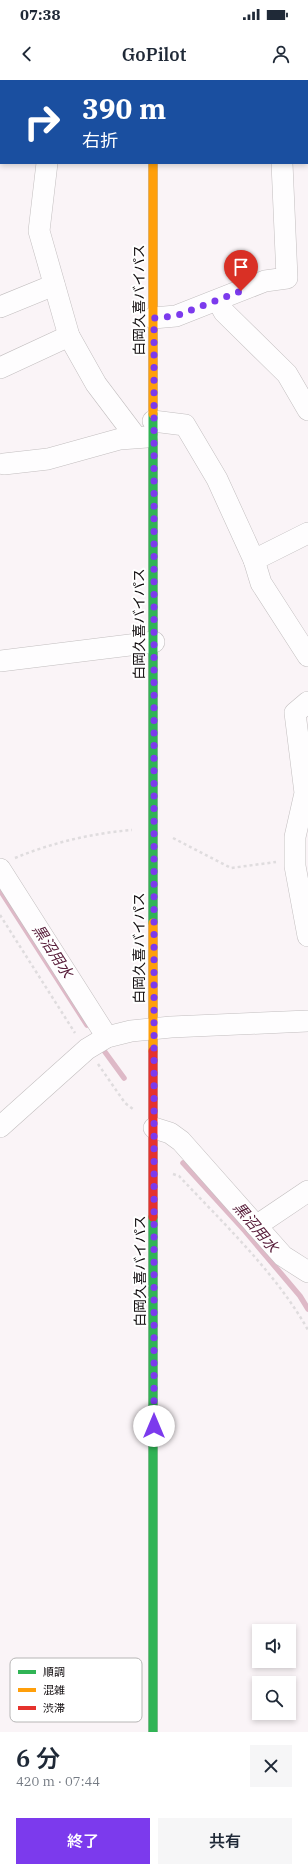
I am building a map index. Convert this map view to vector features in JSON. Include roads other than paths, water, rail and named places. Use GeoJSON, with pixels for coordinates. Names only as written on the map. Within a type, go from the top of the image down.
{"type":"FeatureCollection","features":[{"type":"Feature","properties":{"kind":"main road","name":"白岡久喜バイパス"},"geometry":{"type":"LineString","coordinates":[[153,164],[154,318],[148,432],[154,642],[153,1732]]}},
{"type":"Feature","properties":{"kind":"street"},"geometry":{"type":"LineString","coordinates":[[47,164],[39,231],[69,336],[96,384],[148,432]]}},
{"type":"Feature","properties":{"kind":"street"},"geometry":{"type":"LineString","coordinates":[[154,318],[176,316],[218,301],[264,281],[287,278],[282,164]]}},
{"type":"Feature","properties":{"kind":"street"},"geometry":{"type":"LineString","coordinates":[[0,307],[54,285]]}},
{"type":"Feature","properties":{"kind":"street"},"geometry":{"type":"LineString","coordinates":[[218,301],[224,312],[287,374],[308,410]]}},
{"type":"Feature","properties":{"kind":"street"},"geometry":{"type":"LineString","coordinates":[[0,368],[69,336]]}},
{"type":"Feature","properties":{"kind":"street"},"geometry":{"type":"LineString","coordinates":[[4,464],[48,459],[148,432],[185,425],[217,479],[254,560],[261,583],[308,656]]}},
{"type":"Feature","properties":{"kind":"street"},"geometry":{"type":"LineString","coordinates":[[254,560],[308,533]]}},
{"type":"Feature","properties":{"kind":"street"},"geometry":{"type":"LineString","coordinates":[[0,661],[154,642]]}},
{"type":"Feature","properties":{"kind":"street"},"geometry":{"type":"LineString","coordinates":[[308,702],[295,713],[305,793],[295,837],[295,860],[308,936]]}},
{"type":"Feature","properties":{"kind":"street"},"geometry":{"type":"LineString","coordinates":[[7,864],[107,1037]]}},
{"type":"Feature","properties":{"kind":"street"},"geometry":{"type":"LineString","coordinates":[[0,1127],[86,1049],[107,1037],[131,1031],[154,1029],[308,1021]]}},
{"type":"Feature","properties":{"kind":"street"},"geometry":{"type":"LineString","coordinates":[[154,1128],[170,1132],[181,1141],[283,1256],[308,1272]]}},
{"type":"Feature","properties":{"kind":"street"},"geometry":{"type":"LineString","coordinates":[[256,1226],[308,1191]]}},
{"type":"Feature","properties":{"kind":"waterway","name":"黒沼用水"},"geometry":{"type":"LineString","coordinates":[[0,890],[87,1025]]}},
{"type":"Feature","properties":{"kind":"waterway","name":"黒沼用水"},"geometry":{"type":"LineString","coordinates":[[105,1052],[124,1078]]}},
{"type":"Feature","properties":{"kind":"waterway","name":"黒沼用水"},"geometry":{"type":"LineString","coordinates":[[183,1163],[245,1231],[300,1296],[308,1309]]}}]}
